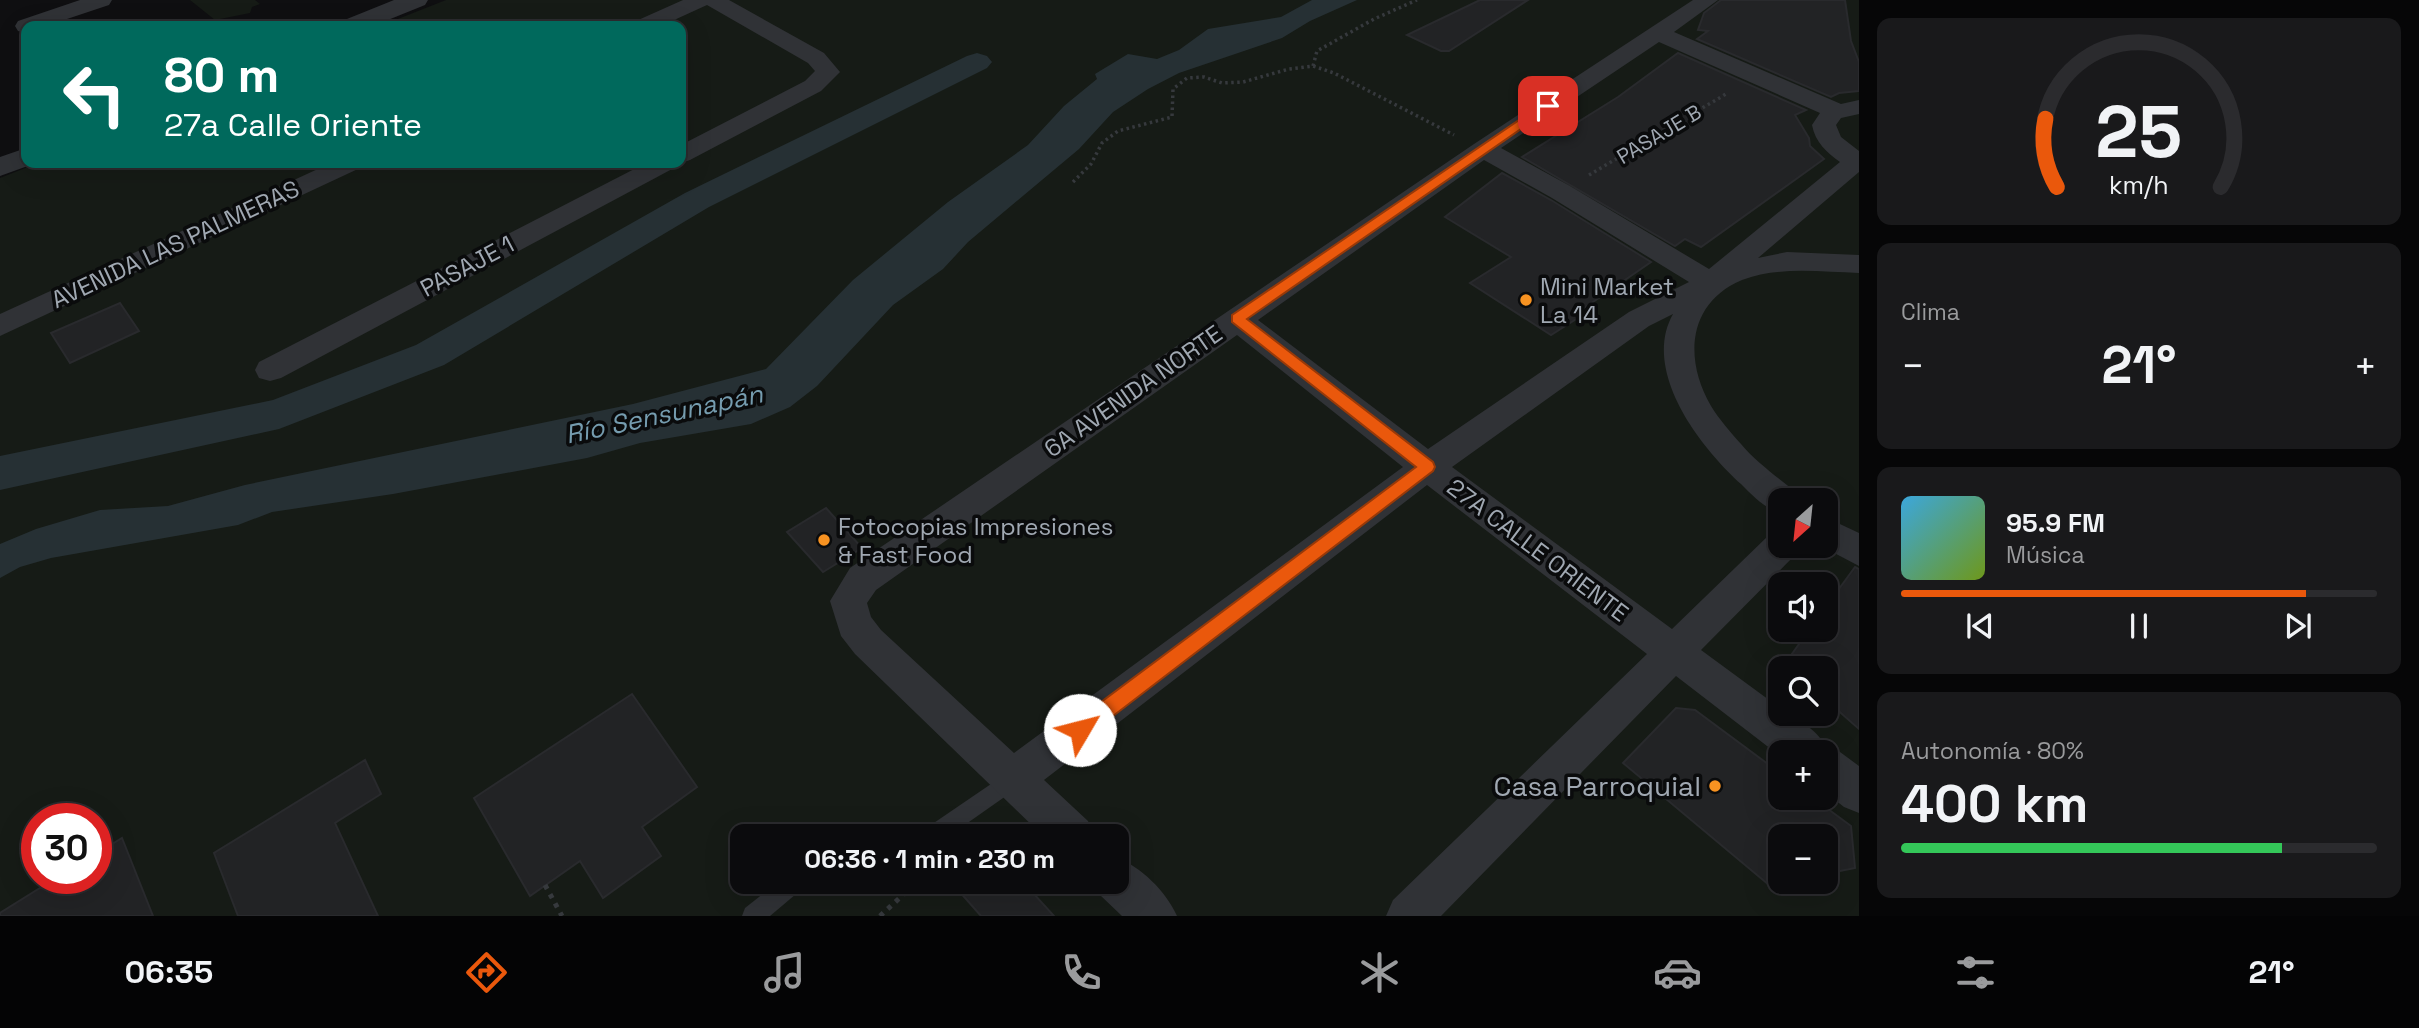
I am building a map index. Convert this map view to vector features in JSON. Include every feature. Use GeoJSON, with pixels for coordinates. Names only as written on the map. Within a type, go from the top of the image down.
{"type":"FeatureCollection","features":[{"type":"Feature","properties":{"kind":"street"},"geometry":{"type":"LineString","coordinates":[[40,21],[101,0]]}},
{"type":"Feature","properties":{"kind":"street"},"geometry":{"type":"LineString","coordinates":[[364,21],[416,0]]}},
{"type":"Feature","properties":{"kind":"street"},"geometry":{"type":"LineString","coordinates":[[655,21],[701,0]]}},
{"type":"Feature","properties":{"kind":"street"},"geometry":{"type":"LineString","coordinates":[[686,152],[813,86],[828,72],[816,58],[713,0]]}},
{"type":"Feature","properties":{"kind":"street","name":"6A AVENIDA NORTE"},"geometry":{"type":"LineString","coordinates":[[1014,778],[868,642],[854,624],[848,601],[863,579],[1482,149],[1707,0]]}},
{"type":"Feature","properties":{"kind":"street"},"geometry":{"type":"LineString","coordinates":[[0,36],[21,28]]}},
{"type":"Feature","properties":{"kind":"street"},"geometry":{"type":"LineString","coordinates":[[1658,33],[1756,75],[1848,109]]}},
{"type":"Feature","properties":{"kind":"street"},"geometry":{"type":"LineString","coordinates":[[1768,489],[1719,442],[1701,417],[1679,369],[1676,347],[1678,328],[1685,310],[1711,283],[1858,162],[1841,151],[1826,135],[1825,120],[1848,109]]}},
{"type":"Feature","properties":{"kind":"street"},"geometry":{"type":"LineString","coordinates":[[1482,149],[1561,192],[1711,283]]}},
{"type":"Feature","properties":{"kind":"street"},"geometry":{"type":"LineString","coordinates":[[0,167],[21,159]]}},
{"type":"Feature","properties":{"kind":"street","name":"AVENIDA LAS PALMERAS"},"geometry":{"type":"LineString","coordinates":[[4,317],[340,168]]}},
{"type":"Feature","properties":{"kind":"street","name":"PASAJE 1"},"geometry":{"type":"LineString","coordinates":[[270,370],[655,168]]}},
{"type":"Feature","properties":{"kind":"street"},"geometry":{"type":"LineString","coordinates":[[1061,824],[1014,778],[1427,467],[1639,320],[1711,283],[1773,262],[1827,261],[1859,264]]}},
{"type":"Feature","properties":{"kind":"street","name":"27A CALLE ORIENTE"},"geometry":{"type":"LineString","coordinates":[[1237,319],[1427,467],[1791,740]]}},
{"type":"Feature","properties":{"kind":"street"},"geometry":{"type":"LineString","coordinates":[[1838,539],[1859,551]]}},
{"type":"Feature","properties":{"kind":"street"},"geometry":{"type":"LineString","coordinates":[[1409,916],[1769,558]]}},
{"type":"Feature","properties":{"kind":"street"},"geometry":{"type":"LineString","coordinates":[[1838,776],[1859,792]]}},
{"type":"Feature","properties":{"kind":"street"},"geometry":{"type":"LineString","coordinates":[[1129,892],[1154,916]]}},
{"type":"Feature","properties":{"kind":"lane"},"geometry":{"type":"LineString","coordinates":[[949,824],[1014,778]]}},
{"type":"Feature","properties":{"kind":"lane"},"geometry":{"type":"LineString","coordinates":[[752,916],[780,894]]}},
{"type":"Feature","properties":{"kind":"path"},"geometry":{"type":"LineString","coordinates":[[1313,66],[1317,51],[1374,19],[1417,0]]}},
{"type":"Feature","properties":{"kind":"path"},"geometry":{"type":"LineString","coordinates":[[1073,182],[1091,164],[1102,143],[1118,131],[1172,117],[1173,89],[1187,78],[1203,77],[1222,83],[1243,82],[1289,69],[1313,66],[1334,73],[1482,149]]}},
{"type":"Feature","properties":{"kind":"path","name":"PASAJE B"},"geometry":{"type":"LineString","coordinates":[[1561,192],[1756,75]]}},
{"type":"Feature","properties":{"kind":"path"},"geometry":{"type":"LineString","coordinates":[[545,885],[562,916]]}},
{"type":"Feature","properties":{"kind":"path"},"geometry":{"type":"LineString","coordinates":[[880,916],[904,894]]}},
{"type":"Feature","properties":{"kind":"shaded area"},"geometry":{"type":"Polygon","coordinates":[[[190,0],[255,0],[260,4],[252,7],[250,13],[215,20],[190,0]]]}},
{"type":"Feature","properties":{"kind":"shaded area"},"geometry":{"type":"Polygon","coordinates":[[[446,0],[1859,0],[1859,916],[0,916],[0,178],[25,168],[686,168],[686,21],[393,21],[446,0]]]}},
{"type":"Feature","properties":{"kind":"water","name":"Río Sensunapán"},"geometry":{"type":"Polygon","coordinates":[[[1312,0],[1357,0],[1310,21],[1282,38],[1179,73],[1113,112],[1079,149],[968,242],[943,269],[893,305],[817,386],[790,407],[751,424],[640,443],[587,458],[393,494],[272,512],[238,525],[51,558],[20,567],[0,578],[0,544],[36,529],[100,510],[168,506],[245,485],[633,404],[766,369],[853,280],[948,202],[1028,145],[1064,106],[1097,79],[1095,74],[1128,54],[1157,59],[1179,50],[1208,29],[1281,17],[1312,0]]]}},
{"type":"Feature","properties":{"kind":"building"},"geometry":{"type":"Polygon","coordinates":[[[1480,0],[1528,0],[1449,51],[1441,51],[1407,35],[1480,0]]]}},
{"type":"Feature","properties":{"kind":"building"},"geometry":{"type":"Polygon","coordinates":[[[1721,0],[1845,0],[1851,41],[1859,62],[1859,91],[1839,93],[1831,97],[1697,39],[1708,31],[1698,30],[1704,13],[1721,0]]]}},
{"type":"Feature","properties":{"kind":"building"},"geometry":{"type":"Polygon","coordinates":[[[1678,53],[1806,110],[1795,115],[1809,138],[1810,146],[1824,159],[1701,247],[1685,239],[1675,246],[1522,157],[1618,97],[1678,53]]]}},
{"type":"Feature","properties":{"kind":"building"},"geometry":{"type":"Polygon","coordinates":[[[1502,173],[1651,262],[1577,313],[1581,316],[1551,335],[1470,283],[1511,257],[1445,217],[1502,173]]]}},
{"type":"Feature","properties":{"kind":"building"},"geometry":{"type":"Polygon","coordinates":[[[120,303],[139,331],[70,363],[51,333],[120,303]]]}},
{"type":"Feature","properties":{"kind":"building","name":"Fotocopias Impresiones & Fast Food"},"geometry":{"type":"Polygon","coordinates":[[[826,508],[862,548],[823,572],[787,532],[826,508]]]}},
{"type":"Feature","properties":{"kind":"building"},"geometry":{"type":"Polygon","coordinates":[[[1855,567],[1859,569],[1859,729],[1838,710],[1838,656],[1791,656],[1800,642],[1838,642],[1838,590],[1855,567]]]}},
{"type":"Feature","properties":{"kind":"building"},"geometry":{"type":"Polygon","coordinates":[[[632,694],[697,787],[642,827],[661,856],[603,898],[580,861],[530,896],[474,798],[632,694]]]}},
{"type":"Feature","properties":{"kind":"building","name":"Casa Parroquial"},"geometry":{"type":"Polygon","coordinates":[[[1676,708],[1695,710],[1768,764],[1768,810],[1829,810],[1851,826],[1855,868],[1838,871],[1838,824],[1768,824],[1768,884],[1623,763],[1676,708]]]}},
{"type":"Feature","properties":{"kind":"building"},"geometry":{"type":"Polygon","coordinates":[[[365,760],[381,794],[335,823],[378,916],[238,916],[214,853],[365,760]]]}},
{"type":"Feature","properties":{"kind":"building"},"geometry":{"type":"Polygon","coordinates":[[[122,838],[153,916],[0,916],[0,913],[30,894],[112,894],[112,844],[122,838]]]}},
{"type":"Feature","properties":{"kind":"building"},"geometry":{"type":"Polygon","coordinates":[[[962,894],[1034,894],[1054,916],[981,916],[962,894]]]}},
{"type":"Feature","properties":{"kind":"waterway"},"geometry":{"type":"LineString","coordinates":[[0,473],[279,414],[430,355],[697,200],[977,62]]}},
{"type":"Feature","properties":{"kind":"place","name":"Mini Market La 14"},"geometry":{"type":"Point","coordinates":[1526,300]}},
{"type":"Feature","properties":{"kind":"place","name":"Fotocopias Impresiones & Fast Food"},"geometry":{"type":"Point","coordinates":[824,540]}},
{"type":"Feature","properties":{"kind":"place","name":"Casa Parroquial"},"geometry":{"type":"Point","coordinates":[1715,786]}},
{"type":"Feature","properties":{"kind":"route"},"geometry":{"type":"LineString","coordinates":[[1080,730],[1427,467],[1237,319],[1548,106]]}}]}
